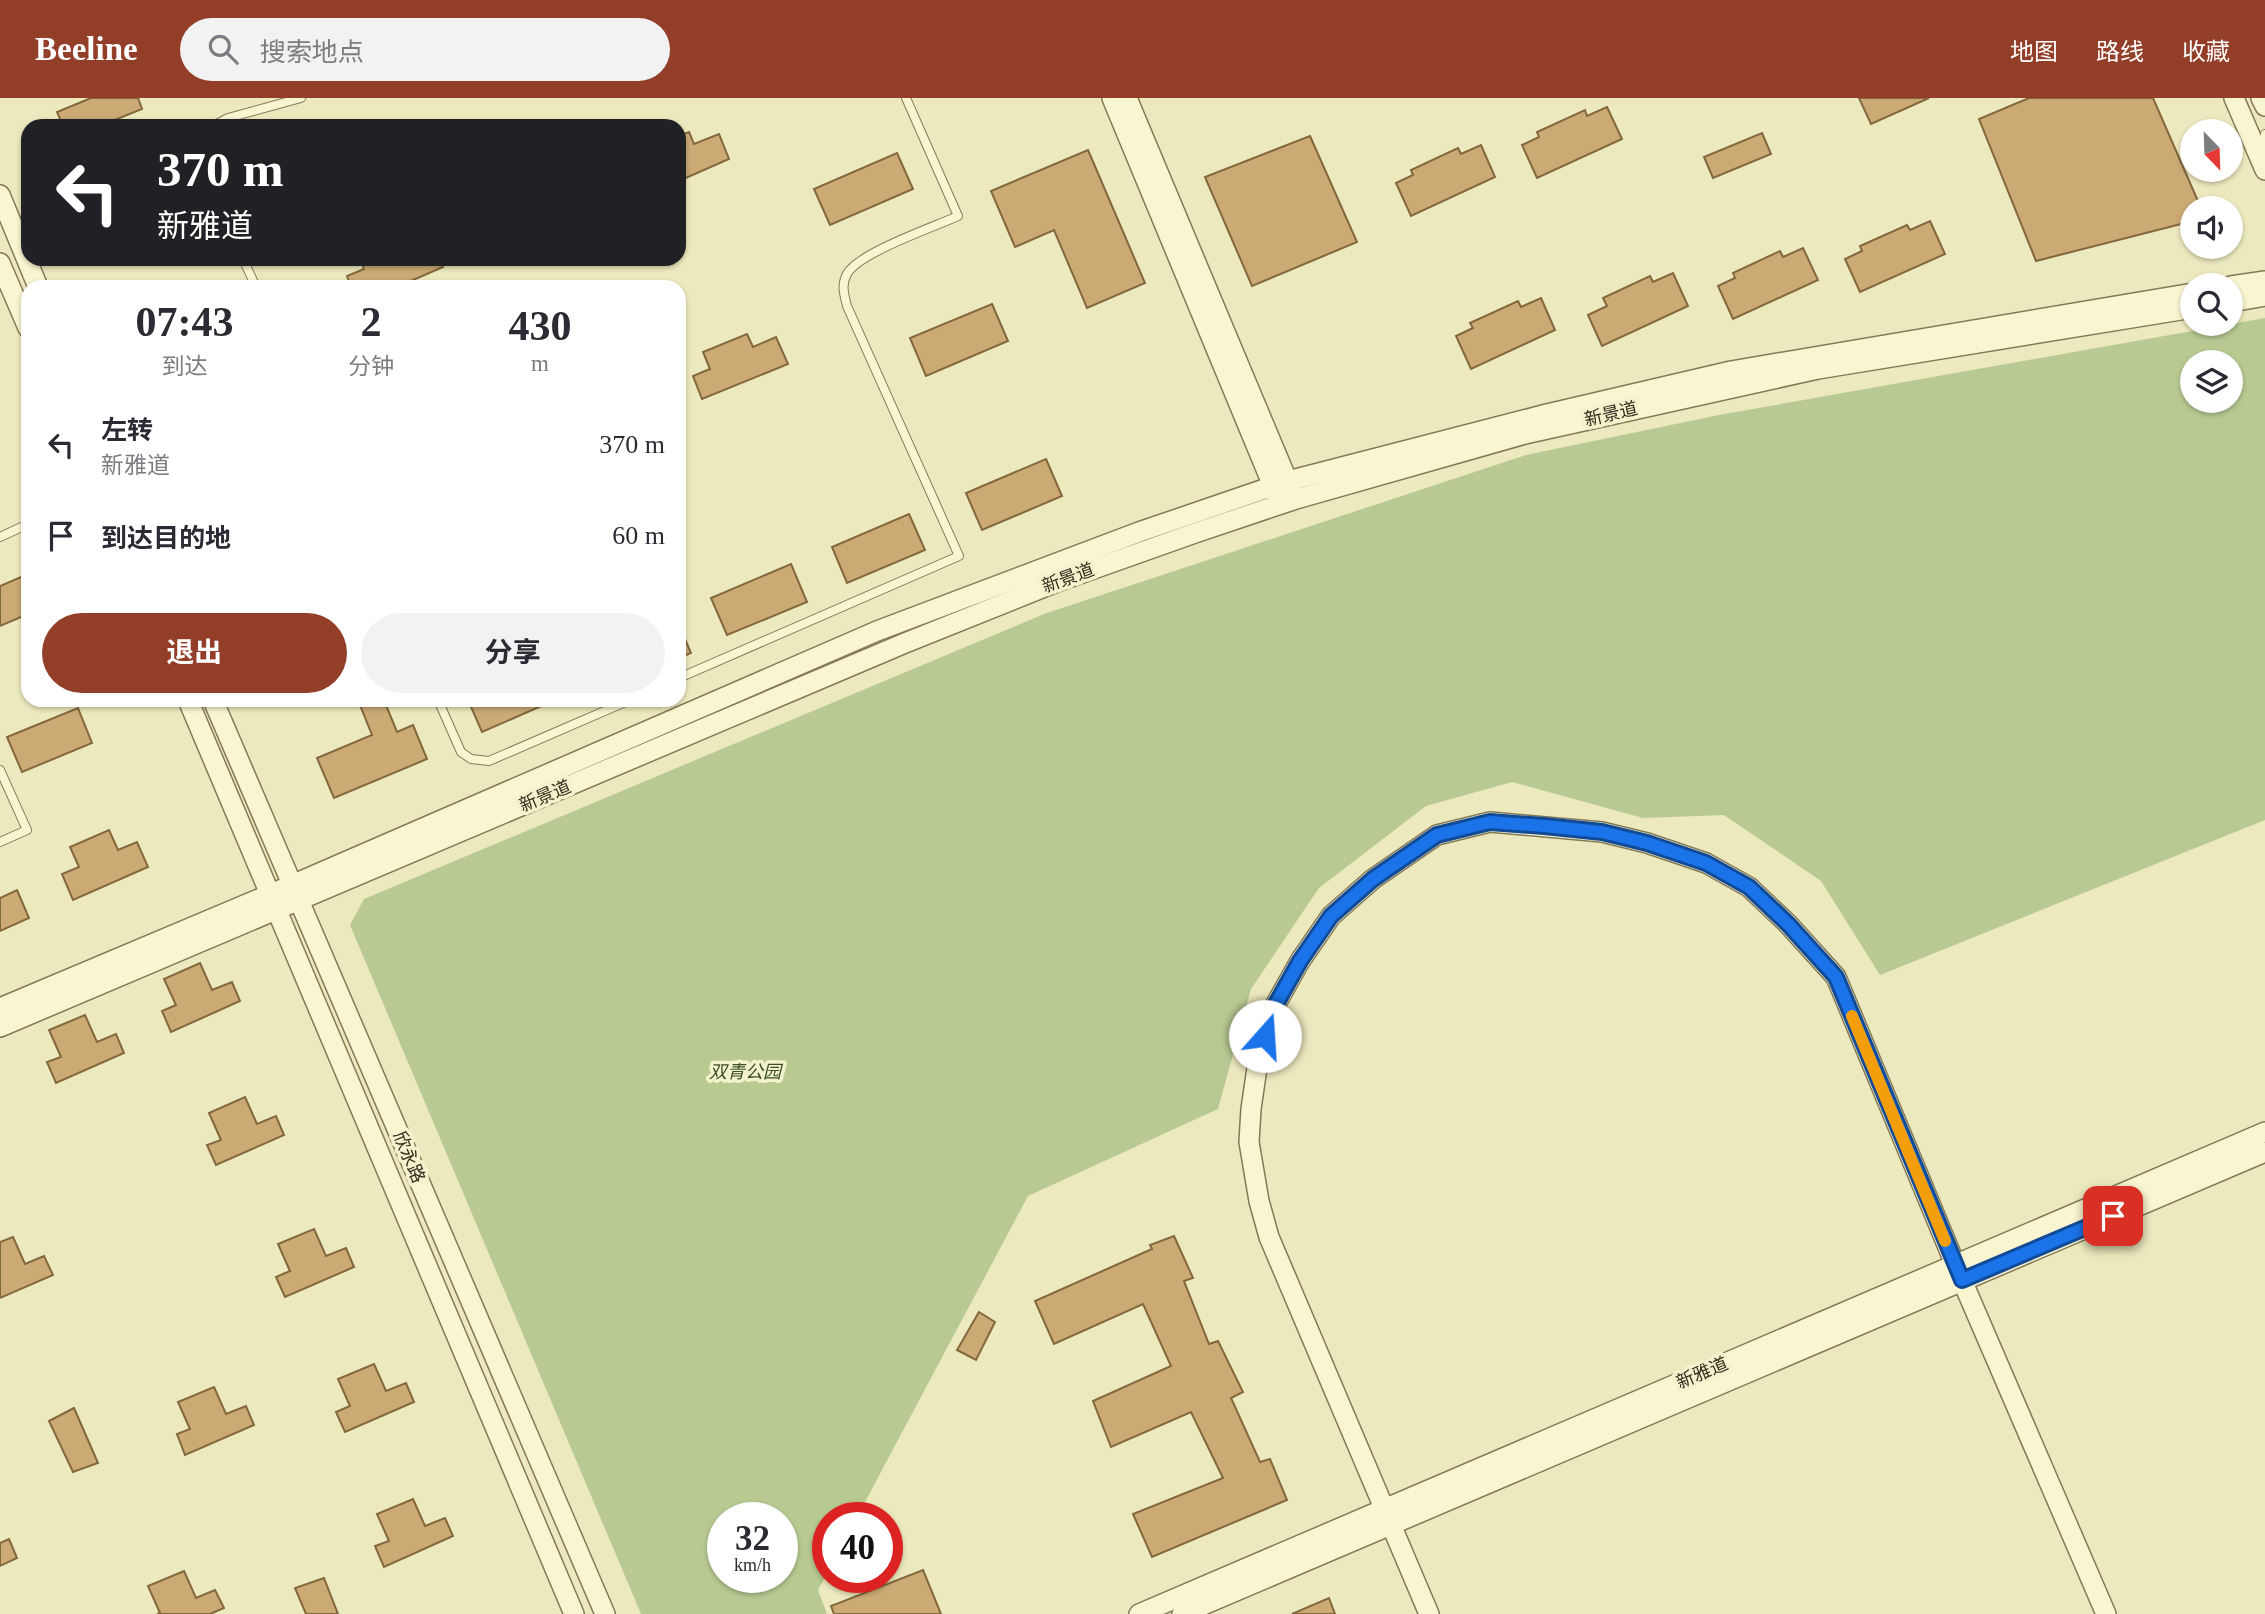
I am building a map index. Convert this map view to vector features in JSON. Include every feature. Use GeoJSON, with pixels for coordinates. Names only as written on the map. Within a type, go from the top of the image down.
{"type":"FeatureCollection","features":[{"type":"Feature","properties":{"kind":"street"},"geometry":{"type":"LineString","coordinates":[[1112,98],[1285,493]]}},
{"type":"Feature","properties":{"kind":"street"},"geometry":{"type":"LineString","coordinates":[[1127,98],[1285,493]]}},
{"type":"Feature","properties":{"kind":"street"},"geometry":{"type":"LineString","coordinates":[[2234,98],[2263,165]]}},
{"type":"Feature","properties":{"kind":"street"},"geometry":{"type":"LineString","coordinates":[[2262,98],[2265,106]]}},
{"type":"Feature","properties":{"kind":"street"},"geometry":{"type":"LineString","coordinates":[[0,195],[21,246]]}},
{"type":"Feature","properties":{"kind":"street"},"geometry":{"type":"LineString","coordinates":[[0,263],[21,312]]}},
{"type":"Feature","properties":{"kind":"street"},"geometry":{"type":"LineString","coordinates":[[2243,284],[2265,281]]}},
{"type":"Feature","properties":{"kind":"street","name":"新景道"},"geometry":{"type":"LineString","coordinates":[[1285,493],[1547,414],[1731,371],[2180,295]]}},
{"type":"Feature","properties":{"kind":"street"},"geometry":{"type":"LineString","coordinates":[[2243,300],[2265,296]]}},
{"type":"Feature","properties":{"kind":"street","name":"新景道"},"geometry":{"type":"LineString","coordinates":[[0,1027],[877,631],[1139,532],[1525,434],[1818,369],[2180,310]]}},
{"type":"Feature","properties":{"kind":"street","name":"欣永路"},"geometry":{"type":"LineString","coordinates":[[191,707],[574,1614]]}},
{"type":"Feature","properties":{"kind":"street","name":"欣永路"},"geometry":{"type":"LineString","coordinates":[[216,707],[605,1614]]}},
{"type":"Feature","properties":{"kind":"street"},"geometry":{"type":"LineString","coordinates":[[1429,1614],[1267,1230],[1252,1167],[1249,1142],[1251,1109],[1258,1061],[1272,1011],[1300,961],[1331,916],[1373,879],[1437,835],[1490,822],[1602,832],[1647,843],[1706,863],[1749,887],[1788,924],[1836,977],[1958,1272],[2106,1614]]}},
{"type":"Feature","properties":{"kind":"street","name":"新景道"},"geometry":{"type":"LineString","coordinates":[[0,1008],[275,901]]}},
{"type":"Feature","properties":{"kind":"street","name":"新雅道"},"geometry":{"type":"LineString","coordinates":[[1139,1614],[1387,1517],[1958,1272],[2265,1132]]}},
{"type":"Feature","properties":{"kind":"street","name":"新雅道"},"geometry":{"type":"LineString","coordinates":[[1958,1272],[2265,1152]]}},
{"type":"Feature","properties":{"kind":"street","name":"新雅道"},"geometry":{"type":"LineString","coordinates":[[1182,1614],[1387,1517]]}},
{"type":"Feature","properties":{"kind":"lane"},"geometry":{"type":"LineString","coordinates":[[226,119],[301,98]]}},
{"type":"Feature","properties":{"kind":"lane"},"geometry":{"type":"LineString","coordinates":[[686,675],[960,556],[846,306],[843,285],[848,272],[862,258],[958,216],[906,98]]}},
{"type":"Feature","properties":{"kind":"lane"},"geometry":{"type":"LineString","coordinates":[[2263,165],[2265,134]]}},
{"type":"Feature","properties":{"kind":"lane"},"geometry":{"type":"LineString","coordinates":[[0,537],[21,527]]}},
{"type":"Feature","properties":{"kind":"lane"},"geometry":{"type":"LineString","coordinates":[[441,707],[461,752],[471,759],[489,761],[614,707]]}},
{"type":"Feature","properties":{"kind":"lane"},"geometry":{"type":"LineString","coordinates":[[0,770],[27,830],[0,842]]}},
{"type":"Feature","properties":{"kind":"green space","name":"双青公园"},"geometry":{"type":"Polygon","coordinates":[[[2265,318],[2265,820],[1880,975],[1821,881],[1724,815],[1643,818],[1512,782],[1426,806],[1319,888],[1251,989],[1218,1109],[1028,1196],[865,1502],[812,1502],[812,1593],[819,1593],[827,1614],[641,1614],[350,925],[364,899],[1044,614],[1526,455],[1719,415],[2180,333],[2180,336],[2243,336],[2243,322],[2265,318]]]}},
{"type":"Feature","properties":{"kind":"building"},"geometry":{"type":"Polygon","coordinates":[[[91,98],[138,98],[142,109],[117,119],[60,119],[57,112],[91,98]]]}},
{"type":"Feature","properties":{"kind":"building"},"geometry":{"type":"Polygon","coordinates":[[[1859,98],[1929,98],[1871,124],[1859,98]]]}},
{"type":"Feature","properties":{"kind":"building"},"geometry":{"type":"Polygon","coordinates":[[[2029,98],[2153,98],[2180,160],[2180,182],[2190,182],[2196,196],[2180,196],[2180,224],[2036,261],[1979,119],[2029,98]]]}},
{"type":"Feature","properties":{"kind":"building"},"geometry":{"type":"Polygon","coordinates":[[[1607,107],[1622,139],[1537,178],[1522,145],[1539,137],[1537,132],[1585,110],[1587,116],[1607,107]]]}},
{"type":"Feature","properties":{"kind":"building"},"geometry":{"type":"Polygon","coordinates":[[[689,132],[694,144],[719,134],[729,159],[686,178],[686,133],[689,132]]]}},
{"type":"Feature","properties":{"kind":"building"},"geometry":{"type":"Polygon","coordinates":[[[1762,133],[1771,154],[1713,178],[1704,157],[1762,133]]]}},
{"type":"Feature","properties":{"kind":"building"},"geometry":{"type":"Polygon","coordinates":[[[1310,136],[1357,242],[1252,286],[1205,177],[1310,136]]]}},
{"type":"Feature","properties":{"kind":"building"},"geometry":{"type":"Polygon","coordinates":[[[1481,145],[1495,177],[1411,216],[1396,183],[1413,175],[1411,170],[1458,148],[1461,154],[1481,145]]]}},
{"type":"Feature","properties":{"kind":"building"},"geometry":{"type":"Polygon","coordinates":[[[1088,150],[1145,283],[1087,308],[1054,230],[1015,247],[991,191],[1088,150]]]}},
{"type":"Feature","properties":{"kind":"building"},"geometry":{"type":"Polygon","coordinates":[[[897,153],[913,189],[830,225],[814,189],[897,153]]]}},
{"type":"Feature","properties":{"kind":"building"},"geometry":{"type":"Polygon","coordinates":[[[1930,221],[1945,254],[1860,292],[1845,259],[1862,251],[1860,246],[1907,225],[1910,230],[1930,221]]]}},
{"type":"Feature","properties":{"kind":"building"},"geometry":{"type":"Polygon","coordinates":[[[1803,248],[1818,280],[1733,319],[1718,286],[1735,278],[1733,273],[1780,251],[1783,257],[1803,248]]]}},
{"type":"Feature","properties":{"kind":"building"},"geometry":{"type":"Polygon","coordinates":[[[363,266],[443,267],[413,280],[348,280],[347,276],[364,269],[363,266]]]}},
{"type":"Feature","properties":{"kind":"building"},"geometry":{"type":"Polygon","coordinates":[[[1673,273],[1688,306],[1602,346],[1588,315],[1607,306],[1603,298],[1650,276],[1653,282],[1673,273]]]}},
{"type":"Feature","properties":{"kind":"building"},"geometry":{"type":"Polygon","coordinates":[[[1541,298],[1555,330],[1471,369],[1456,336],[1473,328],[1470,323],[1518,301],[1521,307],[1541,298]]]}},
{"type":"Feature","properties":{"kind":"building"},"geometry":{"type":"Polygon","coordinates":[[[992,304],[1008,341],[926,376],[910,338],[992,304]]]}},
{"type":"Feature","properties":{"kind":"building"},"geometry":{"type":"Polygon","coordinates":[[[747,334],[753,347],[776,337],[788,364],[702,399],[693,376],[710,369],[703,352],[747,334]]]}},
{"type":"Feature","properties":{"kind":"building"},"geometry":{"type":"Polygon","coordinates":[[[1046,459],[1062,496],[982,530],[966,493],[1046,459]]]}},
{"type":"Feature","properties":{"kind":"building"},"geometry":{"type":"Polygon","coordinates":[[[909,514],[925,550],[847,583],[832,547],[909,514]]]}},
{"type":"Feature","properties":{"kind":"building"},"geometry":{"type":"Polygon","coordinates":[[[791,564],[807,602],[727,635],[711,598],[791,564]]]}},
{"type":"Feature","properties":{"kind":"building"},"geometry":{"type":"Polygon","coordinates":[[[21,577],[21,617],[0,626],[0,586],[21,577]]]}},
{"type":"Feature","properties":{"kind":"building"},"geometry":{"type":"Polygon","coordinates":[[[686,641],[691,653],[686,655],[686,641]]]}},
{"type":"Feature","properties":{"kind":"building"},"geometry":{"type":"Polygon","coordinates":[[[361,707],[387,707],[397,732],[413,725],[427,759],[334,798],[317,758],[372,735],[361,707]]]}},
{"type":"Feature","properties":{"kind":"building"},"geometry":{"type":"Polygon","coordinates":[[[471,707],[539,707],[482,732],[471,707]]]}},
{"type":"Feature","properties":{"kind":"building"},"geometry":{"type":"Polygon","coordinates":[[[78,708],[92,743],[22,772],[7,737],[78,708]]]}},
{"type":"Feature","properties":{"kind":"building"},"geometry":{"type":"Polygon","coordinates":[[[109,830],[118,850],[137,842],[148,867],[73,900],[62,874],[79,867],[70,847],[109,830]]]}},
{"type":"Feature","properties":{"kind":"building"},"geometry":{"type":"Polygon","coordinates":[[[17,890],[29,918],[0,931],[0,898],[17,890]]]}},
{"type":"Feature","properties":{"kind":"building"},"geometry":{"type":"Polygon","coordinates":[[[200,963],[212,990],[232,982],[240,1001],[171,1032],[162,1011],[176,1005],[164,979],[200,963]]]}},
{"type":"Feature","properties":{"kind":"building"},"geometry":{"type":"Polygon","coordinates":[[[85,1015],[97,1042],[116,1034],[124,1053],[56,1083],[47,1062],[61,1057],[49,1030],[85,1015]]]}},
{"type":"Feature","properties":{"kind":"building"},"geometry":{"type":"Polygon","coordinates":[[[245,1097],[257,1124],[276,1116],[284,1135],[216,1165],[207,1145],[221,1140],[209,1113],[245,1097]]]}},
{"type":"Feature","properties":{"kind":"building"},"geometry":{"type":"Polygon","coordinates":[[[314,1229],[326,1256],[346,1248],[354,1267],[285,1297],[276,1277],[290,1271],[278,1244],[314,1229]]]}},
{"type":"Feature","properties":{"kind":"building"},"geometry":{"type":"Polygon","coordinates":[[[1174,1236],[1193,1278],[1184,1281],[1209,1344],[1218,1341],[1243,1392],[1231,1398],[1260,1462],[1270,1459],[1287,1500],[1152,1557],[1133,1514],[1223,1478],[1191,1412],[1111,1447],[1093,1401],[1171,1366],[1143,1304],[1054,1344],[1035,1301],[1152,1249],[1150,1245],[1174,1236]]]}},
{"type":"Feature","properties":{"kind":"building"},"geometry":{"type":"Polygon","coordinates":[[[13,1237],[25,1264],[44,1256],[53,1275],[0,1298],[0,1242],[13,1237]]]}},
{"type":"Feature","properties":{"kind":"building"},"geometry":{"type":"Polygon","coordinates":[[[979,1312],[995,1322],[976,1360],[957,1350],[979,1312]]]}},
{"type":"Feature","properties":{"kind":"building"},"geometry":{"type":"Polygon","coordinates":[[[374,1364],[386,1391],[406,1383],[414,1402],[345,1432],[336,1412],[350,1406],[338,1379],[374,1364]]]}},
{"type":"Feature","properties":{"kind":"building"},"geometry":{"type":"Polygon","coordinates":[[[214,1387],[226,1414],[246,1406],[254,1425],[185,1455],[177,1434],[190,1429],[178,1402],[214,1387]]]}},
{"type":"Feature","properties":{"kind":"building"},"geometry":{"type":"Polygon","coordinates":[[[74,1408],[98,1463],[73,1472],[49,1421],[74,1408]]]}},
{"type":"Feature","properties":{"kind":"building"},"geometry":{"type":"Polygon","coordinates":[[[413,1499],[425,1526],[445,1518],[453,1536],[384,1567],[375,1546],[389,1541],[377,1514],[413,1499]]]}},
{"type":"Feature","properties":{"kind":"building"},"geometry":{"type":"Polygon","coordinates":[[[9,1539],[17,1558],[0,1566],[0,1543],[9,1539]]]}},
{"type":"Feature","properties":{"kind":"building"},"geometry":{"type":"Polygon","coordinates":[[[923,1570],[941,1614],[834,1614],[831,1606],[864,1593],[903,1593],[903,1578],[923,1570]]]}},
{"type":"Feature","properties":{"kind":"building"},"geometry":{"type":"Polygon","coordinates":[[[184,1571],[196,1598],[215,1590],[224,1608],[210,1614],[157,1614],[160,1613],[148,1586],[184,1571]]]}},
{"type":"Feature","properties":{"kind":"building"},"geometry":{"type":"Polygon","coordinates":[[[324,1578],[338,1614],[306,1614],[295,1588],[324,1578]]]}},
{"type":"Feature","properties":{"kind":"building"},"geometry":{"type":"Polygon","coordinates":[[[1329,1598],[1335,1614],[1292,1614],[1329,1598]]]}},
{"type":"Feature","properties":{"kind":"slow traffic"},"geometry":{"type":"LineString","coordinates":[[1852,1016],[1945,1241]]}},
{"type":"Feature","properties":{"kind":"route"},"geometry":{"type":"LineString","coordinates":[[1265,1036],[1272,1011],[1300,961],[1331,916],[1373,879],[1437,835],[1490,822],[1602,832],[1647,843],[1706,863],[1749,887],[1788,924],[1836,977],[1962,1280],[2113,1216]]}}]}
